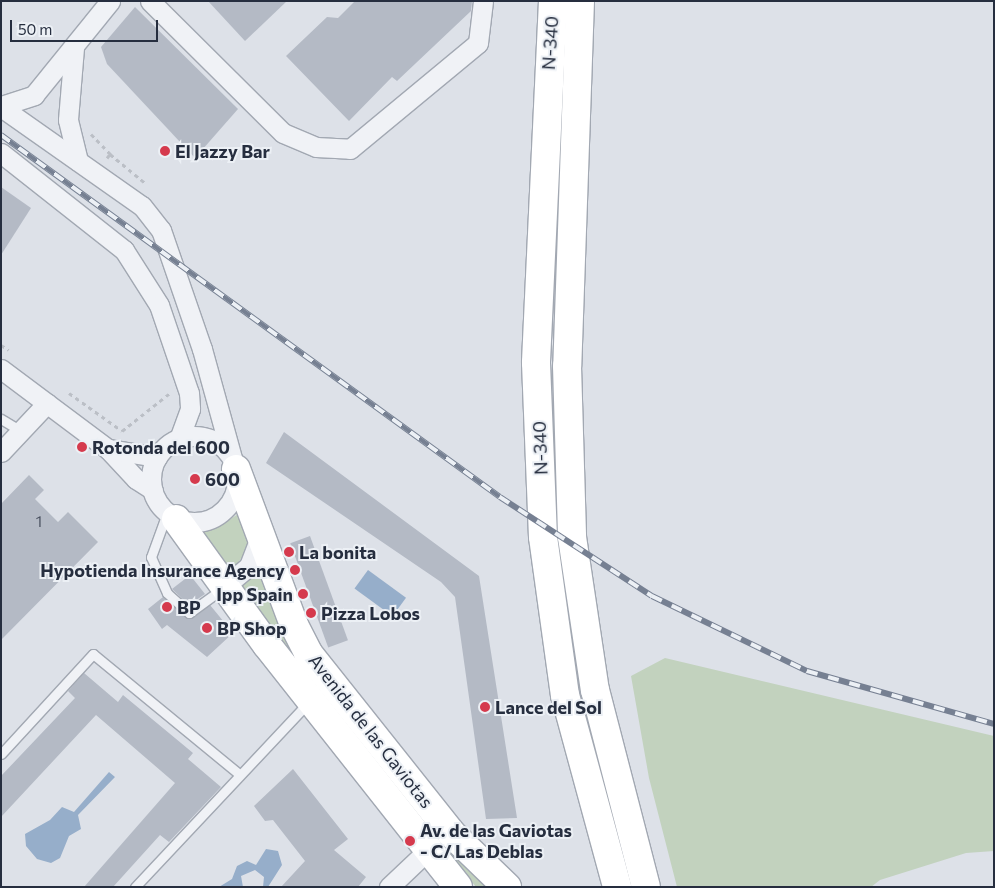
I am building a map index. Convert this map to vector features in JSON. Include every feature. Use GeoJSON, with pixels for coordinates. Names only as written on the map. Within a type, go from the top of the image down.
{"type":"FeatureCollection","features":[{"type":"Feature","properties":{"kind":"main road","name":"N-340"},"geometry":{"type":"LineString","coordinates":[[553,1],[536,364],[543,537],[565,695],[617,887]]}},
{"type":"Feature","properties":{"kind":"main road","name":"N-340"},"geometry":{"type":"LineString","coordinates":[[580,1],[568,356],[572,537],[595,690],[646,887]]}},
{"type":"Feature","properties":{"kind":"main road","name":"Avenida de las Gaviotas"},"geometry":{"type":"LineString","coordinates":[[234,463],[294,625],[308,653],[451,833],[507,887]]}},
{"type":"Feature","properties":{"kind":"main road","name":"Avenida de las Gaviotas"},"geometry":{"type":"LineString","coordinates":[[172,516],[310,701],[458,887]]}},
{"type":"Feature","properties":{"kind":"street"},"geometry":{"type":"LineString","coordinates":[[1,106],[34,95],[74,48],[110,1]]}},
{"type":"Feature","properties":{"kind":"street"},"geometry":{"type":"LineString","coordinates":[[150,1],[283,133],[316,147],[350,150],[478,43],[483,1]]}},
{"type":"Feature","properties":{"kind":"street"},"geometry":{"type":"LineString","coordinates":[[74,48],[68,120],[78,161]]}},
{"type":"Feature","properties":{"kind":"street"},"geometry":{"type":"LineString","coordinates":[[1,106],[142,206],[161,230],[202,349],[234,463],[235,495],[217,516],[190,522],[172,516],[153,490],[136,479],[108,449],[1,369]]}},
{"type":"Feature","properties":{"kind":"street"},"geometry":{"type":"LineString","coordinates":[[1,153],[75,207],[124,250],[159,306],[189,393],[190,409],[179,439],[157,457],[153,468],[153,490]]}},
{"type":"Feature","properties":{"kind":"street"},"geometry":{"type":"LineString","coordinates":[[1,452],[47,403]]}},
{"type":"Feature","properties":{"kind":"street"},"geometry":{"type":"LineString","coordinates":[[179,439],[197,437],[215,441],[234,463]]}},
{"type":"Feature","properties":{"kind":"street"},"geometry":{"type":"LineString","coordinates":[[108,449],[157,457]]}},
{"type":"Feature","properties":{"kind":"street"},"geometry":{"type":"LineString","coordinates":[[224,587],[249,566],[261,535]]}},
{"type":"Feature","properties":{"kind":"street"},"geometry":{"type":"LineString","coordinates":[[389,887],[428,850]]}},
{"type":"Feature","properties":{"kind":"lane"},"geometry":{"type":"LineString","coordinates":[[1,419],[21,431]]}},
{"type":"Feature","properties":{"kind":"lane"},"geometry":{"type":"LineString","coordinates":[[172,516],[151,557],[167,593],[189,613],[224,587]]}},
{"type":"Feature","properties":{"kind":"lane"},"geometry":{"type":"LineString","coordinates":[[1,754],[93,654],[239,774]]}},
{"type":"Feature","properties":{"kind":"lane"},"geometry":{"type":"LineString","coordinates":[[135,887],[239,774],[310,701]]}},
{"type":"Feature","properties":{"kind":"path"},"geometry":{"type":"LineString","coordinates":[[1,345],[15,355]]}},
{"type":"Feature","properties":{"kind":"path"},"geometry":{"type":"LineString","coordinates":[[66,392],[122,431],[174,390]]}},
{"type":"Feature","properties":{"kind":"green space"},"geometry":{"type":"Polygon","coordinates":[[[238,514],[249,546],[236,566],[227,566],[194,533],[217,528],[238,514]]]}},
{"type":"Feature","properties":{"kind":"green space"},"geometry":{"type":"Polygon","coordinates":[[[263,559],[282,620],[488,887],[476,887],[238,586],[263,559]]]}},
{"type":"Feature","properties":{"kind":"green space"},"geometry":{"type":"Polygon","coordinates":[[[665,658],[994,736],[994,851],[966,853],[880,880],[871,887],[677,887],[649,778],[631,676],[665,658]]]}},
{"type":"Feature","properties":{"kind":"water"},"geometry":{"type":"Polygon","coordinates":[[[368,570],[406,598],[393,616],[354,589],[368,570]]]}},
{"type":"Feature","properties":{"kind":"water"},"geometry":{"type":"Polygon","coordinates":[[[109,772],[115,777],[78,815],[81,829],[69,836],[60,858],[51,863],[37,859],[26,846],[25,834],[50,820],[62,807],[74,812],[109,772]]]}},
{"type":"Feature","properties":{"kind":"water"},"geometry":{"type":"Polygon","coordinates":[[[266,849],[278,851],[282,865],[268,887],[263,887],[264,877],[255,870],[241,876],[243,887],[219,887],[232,879],[237,866],[247,861],[256,865],[266,849]]]}},
{"type":"Feature","properties":{"kind":"building"},"geometry":{"type":"Polygon","coordinates":[[[208,1],[287,1],[245,41],[208,1]]]}},
{"type":"Feature","properties":{"kind":"building"},"geometry":{"type":"Polygon","coordinates":[[[355,1],[472,1],[471,11],[397,81],[392,77],[349,121],[286,56],[327,17],[338,18],[355,1]]]}},
{"type":"Feature","properties":{"kind":"building"},"geometry":{"type":"Polygon","coordinates":[[[135,7],[238,109],[195,158],[107,64],[101,47],[135,7]]]}},
{"type":"Feature","properties":{"kind":"building"},"geometry":{"type":"Polygon","coordinates":[[[1,187],[31,208],[1,255],[1,187]]]}},
{"type":"Feature","properties":{"kind":"building","name":"Lance del Sol"},"geometry":{"type":"Polygon","coordinates":[[[284,432],[479,576],[517,818],[486,819],[455,597],[441,582],[266,463],[284,432]]]}},
{"type":"Feature","properties":{"kind":"building"},"geometry":{"type":"Polygon","coordinates":[[[29,475],[44,490],[35,499],[58,522],[68,512],[98,542],[1,640],[1,504],[29,475]]]}},
{"type":"Feature","properties":{"kind":"building"},"geometry":{"type":"Polygon","coordinates":[[[310,536],[348,640],[328,647],[290,543],[310,536]]]}},
{"type":"Feature","properties":{"kind":"building"},"geometry":{"type":"Polygon","coordinates":[[[190,575],[205,594],[189,605],[172,589],[190,575]]]}},
{"type":"Feature","properties":{"kind":"building"},"geometry":{"type":"Polygon","coordinates":[[[163,597],[188,619],[210,605],[233,633],[207,657],[167,625],[162,629],[148,609],[163,597]]]}},
{"type":"Feature","properties":{"kind":"building"},"geometry":{"type":"Polygon","coordinates":[[[84,673],[118,702],[123,695],[181,743],[193,753],[188,759],[221,787],[169,842],[160,835],[113,887],[84,887],[175,783],[96,715],[1,817],[1,776],[75,698],[68,691],[84,673]]]}},
{"type":"Feature","properties":{"kind":"building"},"geometry":{"type":"Polygon","coordinates":[[[293,769],[348,839],[334,850],[366,877],[358,887],[281,887],[305,861],[273,820],[265,821],[254,806],[293,769]]]}},
{"type":"Feature","properties":{"kind":"railway"},"geometry":{"type":"LineString","coordinates":[[1,135],[500,497],[652,596],[807,671],[994,724]]}},
{"type":"Feature","properties":{"kind":"place","name":"El Jazzy Bar"},"geometry":{"type":"Point","coordinates":[165,151]}},
{"type":"Feature","properties":{"kind":"place","name":"Rotonda del 600"},"geometry":{"type":"Point","coordinates":[82,447]}},
{"type":"Feature","properties":{"kind":"place","name":"600"},"geometry":{"type":"Point","coordinates":[195,479]}},
{"type":"Feature","properties":{"kind":"place","name":"La bonita"},"geometry":{"type":"Point","coordinates":[289,552]}},
{"type":"Feature","properties":{"kind":"place","name":"Hypotienda Insurance Agency"},"geometry":{"type":"Point","coordinates":[295,570]}},
{"type":"Feature","properties":{"kind":"place","name":"Ipp Spain"},"geometry":{"type":"Point","coordinates":[303,594]}},
{"type":"Feature","properties":{"kind":"place","name":"BP"},"geometry":{"type":"Point","coordinates":[167,607]}},
{"type":"Feature","properties":{"kind":"place","name":"Pizza Lobos"},"geometry":{"type":"Point","coordinates":[311,613]}},
{"type":"Feature","properties":{"kind":"place","name":"BP Shop"},"geometry":{"type":"Point","coordinates":[207,628]}},
{"type":"Feature","properties":{"kind":"place","name":"Lance del Sol"},"geometry":{"type":"Point","coordinates":[485,707]}},
{"type":"Feature","properties":{"kind":"place","name":"Av. de las Gaviotas - C/ Las Deblas"},"geometry":{"type":"Point","coordinates":[410,841]}}]}
